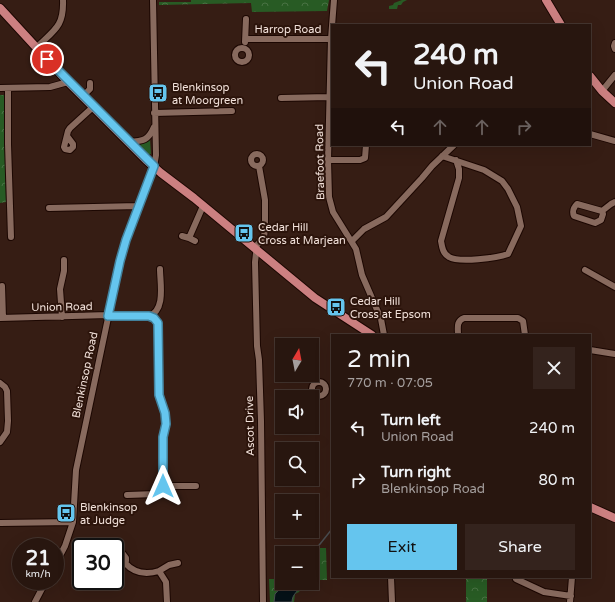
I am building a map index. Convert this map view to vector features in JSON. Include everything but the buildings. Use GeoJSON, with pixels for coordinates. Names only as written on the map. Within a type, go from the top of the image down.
{"type":"FeatureCollection","features":[{"type":"Feature","properties":{"kind":"main road"},"geometry":{"type":"LineString","coordinates":[[546,0],[560,24]]}},
{"type":"Feature","properties":{"kind":"main road"},"geometry":{"type":"LineString","coordinates":[[0,8],[68,82],[154,166],[326,307],[370,334]]}},
{"type":"Feature","properties":{"kind":"main road"},"geometry":{"type":"LineString","coordinates":[[591,77],[602,91],[615,103]]}},
{"type":"Feature","properties":{"kind":"main road"},"geometry":{"type":"LineString","coordinates":[[591,507],[615,518]]}},
{"type":"Feature","properties":{"kind":"street"},"geometry":{"type":"LineString","coordinates":[[36,48],[60,22],[64,11],[63,0]]}},
{"type":"Feature","properties":{"kind":"street","name":"Blenkinsop Road"},"geometry":{"type":"LineString","coordinates":[[64,548],[73,522],[76,470],[120,261],[138,206],[154,166],[156,155],[153,0]]}},
{"type":"Feature","properties":{"kind":"street","name":"Braefoot Road"},"geometry":{"type":"LineString","coordinates":[[332,24],[334,0]]}},
{"type":"Feature","properties":{"kind":"street"},"geometry":{"type":"LineString","coordinates":[[244,48],[246,39],[246,19]]}},
{"type":"Feature","properties":{"kind":"street","name":"Harrop Road"},"geometry":{"type":"LineString","coordinates":[[246,39],[331,39]]}},
{"type":"Feature","properties":{"kind":"street","name":"Braefoot Road"},"geometry":{"type":"LineString","coordinates":[[331,39],[328,160],[329,197],[336,217],[356,249],[362,275],[378,308],[384,334]]}},
{"type":"Feature","properties":{"kind":"street"},"geometry":{"type":"LineString","coordinates":[[615,43],[615,49]]}},
{"type":"Feature","properties":{"kind":"street"},"geometry":{"type":"LineString","coordinates":[[602,91],[615,75]]}},
{"type":"Feature","properties":{"kind":"street"},"geometry":{"type":"LineString","coordinates":[[0,88],[50,87],[68,82]]}},
{"type":"Feature","properties":{"kind":"street"},"geometry":{"type":"LineString","coordinates":[[83,96],[90,89],[90,83]]}},
{"type":"Feature","properties":{"kind":"street"},"geometry":{"type":"LineString","coordinates":[[8,88],[11,237]]}},
{"type":"Feature","properties":{"kind":"street"},"geometry":{"type":"LineString","coordinates":[[281,98],[329,97]]}},
{"type":"Feature","properties":{"kind":"street"},"geometry":{"type":"LineString","coordinates":[[67,136],[70,128],[93,107]]}},
{"type":"Feature","properties":{"kind":"street"},"geometry":{"type":"LineString","coordinates":[[154,113],[232,111]]}},
{"type":"Feature","properties":{"kind":"street"},"geometry":{"type":"LineString","coordinates":[[128,142],[139,142],[146,139],[150,136],[155,124]]}},
{"type":"Feature","properties":{"kind":"street"},"geometry":{"type":"LineString","coordinates":[[591,134],[615,141]]}},
{"type":"Feature","properties":{"kind":"street"},"geometry":{"type":"LineString","coordinates":[[328,160],[360,160],[365,158],[366,146]]}},
{"type":"Feature","properties":{"kind":"street"},"geometry":{"type":"LineString","coordinates":[[352,241],[364,229],[386,217],[432,166],[453,146]]}},
{"type":"Feature","properties":{"kind":"street"},"geometry":{"type":"LineString","coordinates":[[442,156],[456,160],[484,170],[496,176],[508,189],[517,207],[521,226],[508,254],[479,259],[456,260],[448,257],[442,250],[441,241],[460,178],[456,160]]}},
{"type":"Feature","properties":{"kind":"street"},"geometry":{"type":"LineString","coordinates":[[256,250],[257,245],[264,237],[265,229],[265,200],[259,166]]}},
{"type":"Feature","properties":{"kind":"street"},"geometry":{"type":"LineString","coordinates":[[602,210],[603,214],[601,220],[595,223],[577,217],[573,212],[574,207],[577,204],[602,210],[615,202]]}},
{"type":"Feature","properties":{"kind":"street"},"geometry":{"type":"LineString","coordinates":[[49,208],[138,206]]}},
{"type":"Feature","properties":{"kind":"street"},"geometry":{"type":"LineString","coordinates":[[195,241],[186,237],[203,206]]}},
{"type":"Feature","properties":{"kind":"street","name":"Ascot Drive"},"geometry":{"type":"LineString","coordinates":[[256,250],[257,346],[259,360],[261,436],[263,602]]}},
{"type":"Feature","properties":{"kind":"street"},"geometry":{"type":"LineString","coordinates":[[62,317],[60,289],[64,260]]}},
{"type":"Feature","properties":{"kind":"street"},"geometry":{"type":"LineString","coordinates":[[149,316],[156,313],[160,302],[160,269]]}},
{"type":"Feature","properties":{"kind":"street"},"geometry":{"type":"LineString","coordinates":[[585,270],[615,287]]}},
{"type":"Feature","properties":{"kind":"street"},"geometry":{"type":"LineString","coordinates":[[2,286],[2,318]]}},
{"type":"Feature","properties":{"kind":"street"},"geometry":{"type":"LineString","coordinates":[[127,495],[156,494],[162,490],[163,486],[163,437],[166,424],[165,413],[159,395],[158,323],[154,318],[149,316]]}},
{"type":"Feature","properties":{"kind":"street","name":"Union Road"},"geometry":{"type":"LineString","coordinates":[[2,318],[149,316]]}},
{"type":"Feature","properties":{"kind":"street"},"geometry":{"type":"LineString","coordinates":[[458,334],[458,324],[461,319],[464,318],[518,318],[523,321],[525,334]]}},
{"type":"Feature","properties":{"kind":"street"},"geometry":{"type":"LineString","coordinates":[[591,350],[615,354]]}},
{"type":"Feature","properties":{"kind":"street"},"geometry":{"type":"LineString","coordinates":[[325,386],[331,382]]}},
{"type":"Feature","properties":{"kind":"street"},"geometry":{"type":"LineString","coordinates":[[0,383],[5,387],[7,392],[8,421],[7,432],[0,442]]}},
{"type":"Feature","properties":{"kind":"street"},"geometry":{"type":"LineString","coordinates":[[163,486],[196,486]]}},
{"type":"Feature","properties":{"kind":"street"},"geometry":{"type":"LineString","coordinates":[[0,523],[73,522]]}},
{"type":"Feature","properties":{"kind":"street"},"geometry":{"type":"LineString","coordinates":[[124,555],[126,558],[125,563],[128,567],[148,573],[159,571],[170,565],[178,563]]}},
{"type":"Feature","properties":{"kind":"street"},"geometry":{"type":"LineString","coordinates":[[159,571],[166,582],[167,602]]}},
{"type":"Feature","properties":{"kind":"street"},"geometry":{"type":"LineString","coordinates":[[392,578],[392,602]]}},
{"type":"Feature","properties":{"kind":"street"},"geometry":{"type":"LineString","coordinates":[[516,579],[544,592],[570,599],[572,578]]}},
{"type":"Feature","properties":{"kind":"street"},"geometry":{"type":"LineString","coordinates":[[35,602],[41,590]]}},
{"type":"Feature","properties":{"kind":"green space"},"geometry":{"type":"Polygon","coordinates":[[[191,0],[329,0],[327,11],[252,12],[251,3],[159,5],[159,2],[191,2],[191,0]]]}},
{"type":"Feature","properties":{"kind":"green space"},"geometry":{"type":"Polygon","coordinates":[[[402,0],[407,0],[401,5],[398,5],[397,9],[389,9],[389,6],[402,0]]]}},
{"type":"Feature","properties":{"kind":"green space"},"geometry":{"type":"Polygon","coordinates":[[[0,95],[4,95],[6,202],[0,203],[0,95]]]}},
{"type":"Feature","properties":{"kind":"green space"},"geometry":{"type":"Polygon","coordinates":[[[150,139],[151,154],[148,154],[139,144],[150,139]]]}},
{"type":"Feature","properties":{"kind":"green space"},"geometry":{"type":"Polygon","coordinates":[[[319,548],[326,548],[327,580],[319,580],[319,548]]]}},
{"type":"Feature","properties":{"kind":"green space"},"geometry":{"type":"Polygon","coordinates":[[[466,578],[487,578],[487,602],[466,602],[466,578]]]}},
{"type":"Feature","properties":{"kind":"green space"},"geometry":{"type":"Polygon","coordinates":[[[269,579],[275,579],[275,590],[300,590],[295,594],[294,602],[270,602],[269,579]]]}},
{"type":"Feature","properties":{"kind":"shaded area"},"geometry":{"type":"Polygon","coordinates":[[[279,590],[298,590],[293,596],[292,602],[274,602],[275,594],[279,590]]]}},
{"type":"Feature","properties":{"kind":"waterway"},"geometry":{"type":"LineString","coordinates":[[318,546],[331,530]]}},
{"type":"Feature","properties":{"kind":"place","name":"Blenkinsop at Moorgreen"},"geometry":{"type":"Point","coordinates":[158,93]}},
{"type":"Feature","properties":{"kind":"place","name":"Cedar Hill Cross at Marjean"},"geometry":{"type":"Point","coordinates":[244,233]}},
{"type":"Feature","properties":{"kind":"place","name":"Cedar Hill Cross at Epsom"},"geometry":{"type":"Point","coordinates":[336,307]}},
{"type":"Feature","properties":{"kind":"place","name":"Blenkinsop at Judge"},"geometry":{"type":"Point","coordinates":[66,513]}},
{"type":"Feature","properties":{"kind":"route"},"geometry":{"type":"LineString","coordinates":[[47,59],[146,160],[154,166],[126,240],[108,316],[149,316],[154,318],[158,323],[159,395],[165,413],[166,424],[163,437],[163,486]]}}]}
